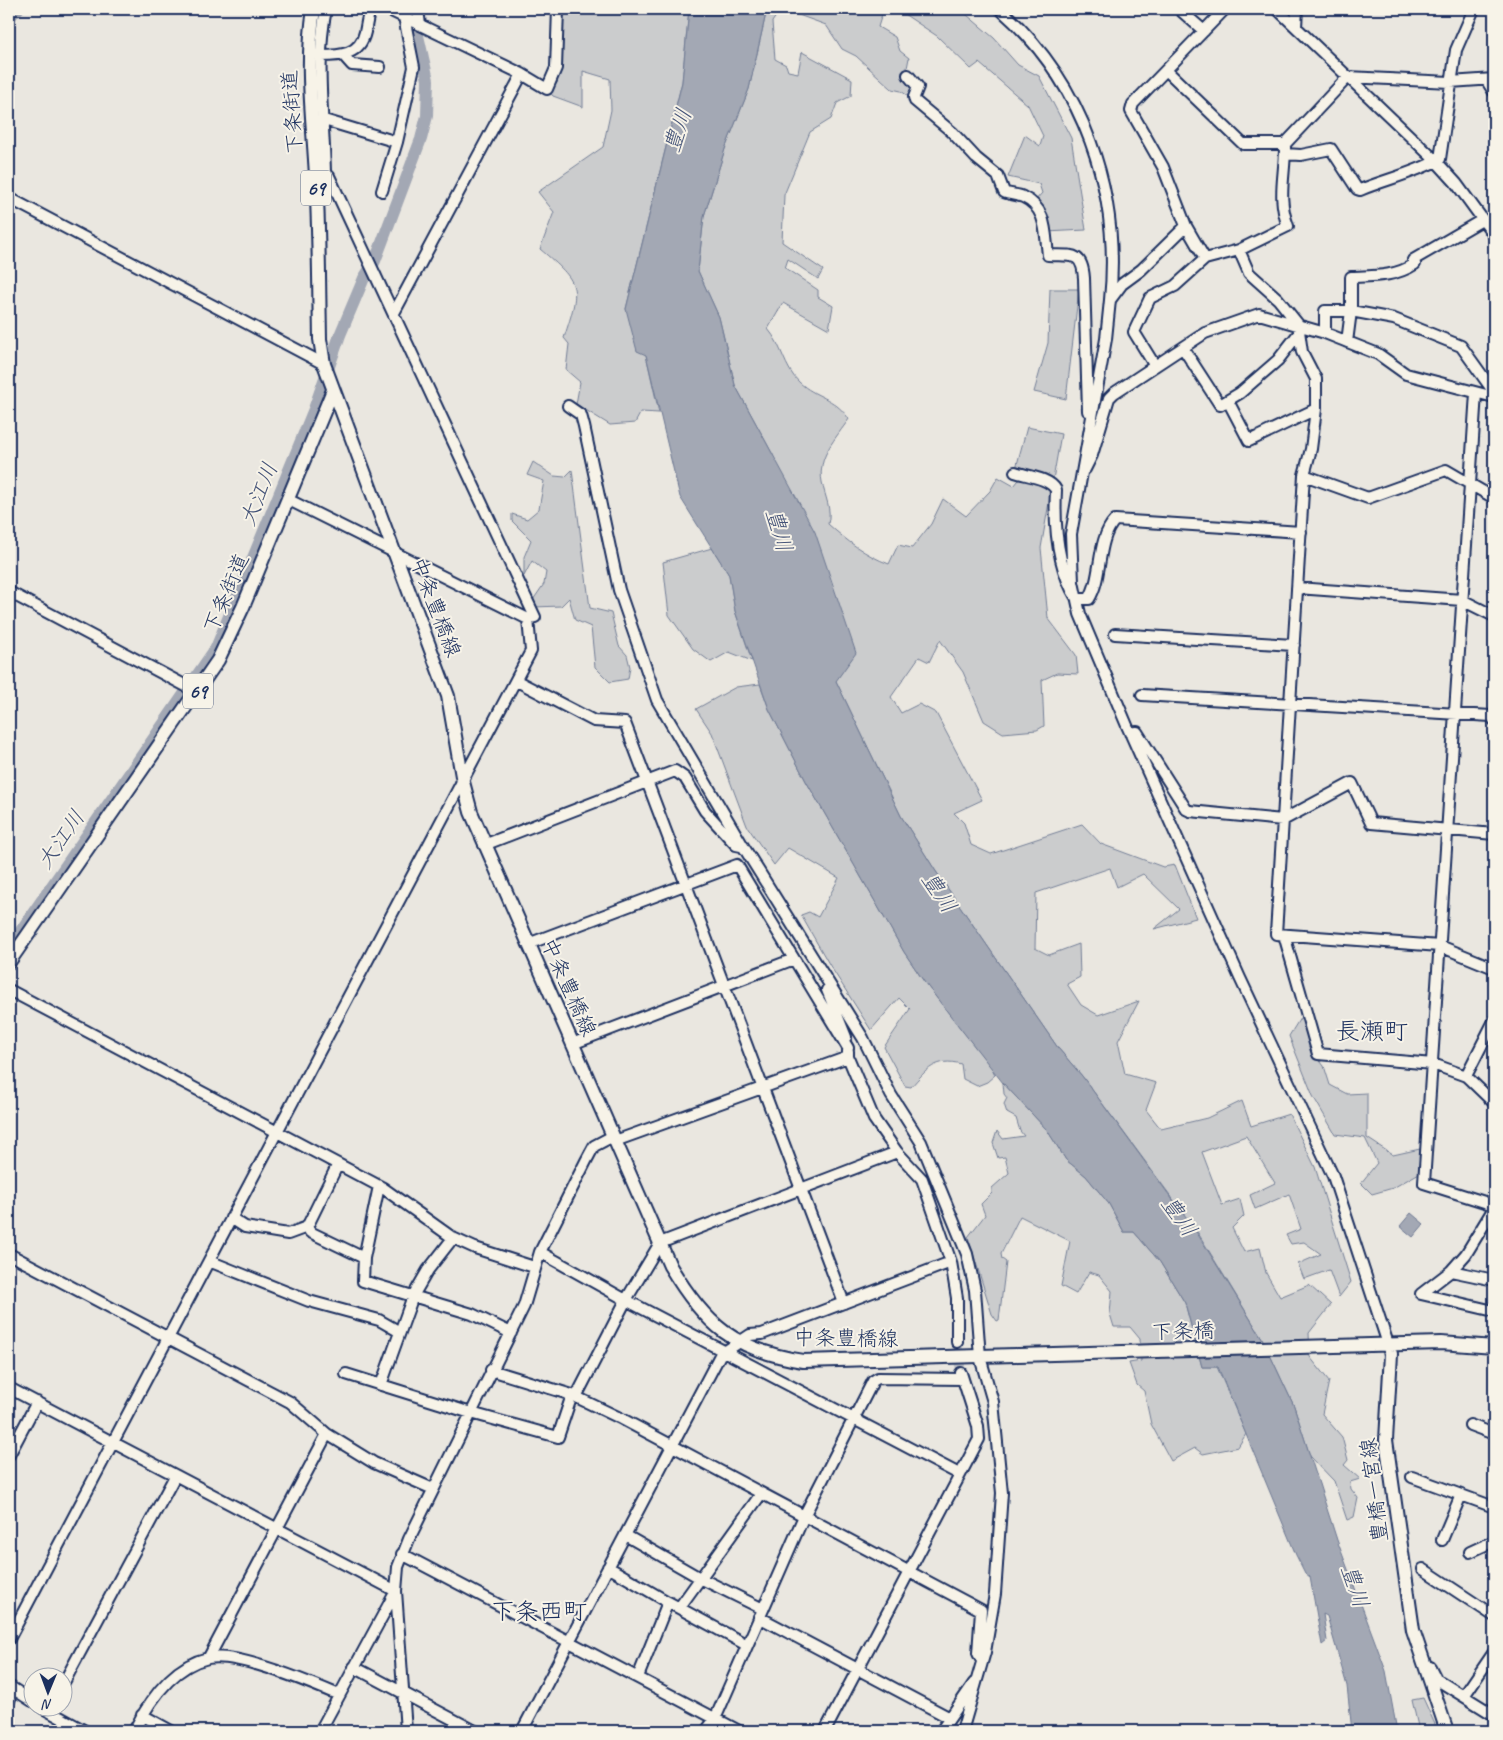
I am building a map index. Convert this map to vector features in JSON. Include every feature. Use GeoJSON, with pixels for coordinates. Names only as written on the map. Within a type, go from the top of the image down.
{"type":"FeatureCollection","features":[{"type":"Feature","properties":{"kind":"main road","name":"下条街道"},"geometry":{"type":"LineString","coordinates":[[9,962],[191,690],[218,660],[243,607],[331,387],[324,366],[320,339],[320,124],[308,60],[314,9]]}},
{"type":"Feature","properties":{"kind":"main road","name":"中条豊橋線"},"geometry":{"type":"LineString","coordinates":[[331,387],[448,696],[462,782],[471,812],[670,1266],[688,1297],[704,1316],[738,1341],[760,1351],[803,1361],[980,1357]]}},
{"type":"Feature","properties":{"kind":"main road"},"geometry":{"type":"LineString","coordinates":[[1388,1344],[1441,1343],[1494,1347]]}},
{"type":"Feature","properties":{"kind":"main road","name":"下条橋"},"geometry":{"type":"LineString","coordinates":[[980,1357],[1388,1344]]}},
{"type":"Feature","properties":{"kind":"main road","name":"豊橋一宮線"},"geometry":{"type":"LineString","coordinates":[[1388,1344],[1391,1354],[1386,1440],[1413,1630],[1447,1731]]}},
{"type":"Feature","properties":{"kind":"street"},"geometry":{"type":"LineString","coordinates":[[326,9],[321,56],[320,124],[397,142]]}},
{"type":"Feature","properties":{"kind":"street"},"geometry":{"type":"LineString","coordinates":[[321,56],[344,56],[362,39],[371,9]]}},
{"type":"Feature","properties":{"kind":"street"},"geometry":{"type":"LineString","coordinates":[[387,9],[522,74],[544,89],[547,89],[556,68],[558,9]]}},
{"type":"Feature","properties":{"kind":"street"},"geometry":{"type":"LineString","coordinates":[[418,9],[420,25]]}},
{"type":"Feature","properties":{"kind":"street"},"geometry":{"type":"LineString","coordinates":[[1000,9],[1025,33],[1048,62],[1080,112],[1100,167],[1109,216],[1113,261],[1106,339],[1080,477],[1070,552],[1077,600],[1093,648],[1130,733],[1240,978],[1332,1176],[1388,1344]]}},
{"type":"Feature","properties":{"kind":"street"},"geometry":{"type":"LineString","coordinates":[[1179,9],[1204,31]]}},
{"type":"Feature","properties":{"kind":"street"},"geometry":{"type":"LineString","coordinates":[[1205,259],[1186,226],[1162,167],[1131,111],[1133,104],[1225,9]]}},
{"type":"Feature","properties":{"kind":"street"},"geometry":{"type":"LineString","coordinates":[[1277,9],[1436,161],[1456,183],[1494,235]]}},
{"type":"Feature","properties":{"kind":"street"},"geometry":{"type":"LineString","coordinates":[[1296,27],[1297,9]]}},
{"type":"Feature","properties":{"kind":"street"},"geometry":{"type":"LineString","coordinates":[[1166,70],[1243,144],[1285,149],[1301,156],[1331,149],[1357,189],[1360,190],[1386,179],[1409,174],[1440,159],[1456,50],[1474,9]]}},
{"type":"Feature","properties":{"kind":"street"},"geometry":{"type":"LineString","coordinates":[[382,191],[397,142],[414,66],[404,17]]}},
{"type":"Feature","properties":{"kind":"street"},"geometry":{"type":"LineString","coordinates":[[344,56],[352,65],[380,67]]}},
{"type":"Feature","properties":{"kind":"street"},"geometry":{"type":"LineString","coordinates":[[394,313],[522,74]]}},
{"type":"Feature","properties":{"kind":"street"},"geometry":{"type":"LineString","coordinates":[[908,75],[918,87],[914,97],[915,101],[952,132],[976,158],[998,176],[1002,181],[1004,192],[1020,196],[1038,207],[1042,215],[1048,255],[1074,256],[1080,259],[1084,278],[1089,427]]}},
{"type":"Feature","properties":{"kind":"street"},"geometry":{"type":"LineString","coordinates":[[1348,77],[1450,82],[1490,80],[1494,92]]}},
{"type":"Feature","properties":{"kind":"street"},"geometry":{"type":"LineString","coordinates":[[1155,366],[1134,332],[1150,298],[1175,286],[1205,259],[1239,250],[1288,226],[1280,189],[1285,171],[1285,149],[1348,77]]}},
{"type":"Feature","properties":{"kind":"street"},"geometry":{"type":"LineString","coordinates":[[286,499],[528,619],[535,618],[372,266],[321,173]]}},
{"type":"Feature","properties":{"kind":"street"},"geometry":{"type":"LineString","coordinates":[[9,198],[324,366]]}},
{"type":"Feature","properties":{"kind":"street"},"geometry":{"type":"LineString","coordinates":[[1347,342],[1351,311],[1351,277],[1392,275],[1405,271],[1415,264],[1413,260],[1482,220]]}},
{"type":"Feature","properties":{"kind":"street"},"geometry":{"type":"LineString","coordinates":[[1110,300],[1122,284],[1148,264],[1186,226]]}},
{"type":"Feature","properties":{"kind":"street"},"geometry":{"type":"LineString","coordinates":[[1239,250],[1249,273],[1278,299],[1298,329],[1302,352],[1316,379],[1316,409],[1311,449],[1304,475],[1276,934],[1440,946],[1494,968]]}},
{"type":"Feature","properties":{"kind":"street"},"geometry":{"type":"LineString","coordinates":[[1325,333],[1325,311],[1351,311],[1394,319],[1461,346],[1494,392]]}},
{"type":"Feature","properties":{"kind":"street"},"geometry":{"type":"LineString","coordinates":[[1080,477],[1092,455],[1109,398],[1114,392],[1205,334],[1259,314],[1298,329],[1325,333],[1378,354],[1406,374],[1494,397]]}},
{"type":"Feature","properties":{"kind":"street"},"geometry":{"type":"LineString","coordinates":[[1183,348],[1220,405],[1228,401],[1278,360],[1298,329]]}},
{"type":"Feature","properties":{"kind":"street"},"geometry":{"type":"LineString","coordinates":[[1476,393],[1424,1183],[1494,1207],[1466,1254],[1452,1271],[1421,1294],[1494,1311]]}},
{"type":"Feature","properties":{"kind":"street"},"geometry":{"type":"LineString","coordinates":[[1228,401],[1249,441],[1316,409]]}},
{"type":"Feature","properties":{"kind":"street"},"geometry":{"type":"LineString","coordinates":[[568,406],[580,415],[582,421],[619,590],[657,700],[743,846],[863,1038],[891,1096],[921,1142],[967,1254],[975,1290],[980,1357],[993,1402],[1002,1492],[995,1594],[979,1676],[962,1731]]}},
{"type":"Feature","properties":{"kind":"street"},"geometry":{"type":"LineString","coordinates":[[1304,475],[1368,498],[1446,470],[1470,482],[1494,498]]}},
{"type":"Feature","properties":{"kind":"street"},"geometry":{"type":"LineString","coordinates":[[1015,472],[1054,485],[1056,490],[1059,552],[1066,581],[1077,600]]}},
{"type":"Feature","properties":{"kind":"street"},"geometry":{"type":"LineString","coordinates":[[1077,600],[1089,599],[1094,591],[1096,574],[1109,527],[1115,520],[1301,532]]}},
{"type":"Feature","properties":{"kind":"street"},"geometry":{"type":"LineString","coordinates":[[1297,588],[1462,600],[1494,616]]}},
{"type":"Feature","properties":{"kind":"street"},"geometry":{"type":"LineString","coordinates":[[9,592],[191,690]]}},
{"type":"Feature","properties":{"kind":"street"},"geometry":{"type":"LineString","coordinates":[[9,1639],[517,681],[531,651],[528,619]]}},
{"type":"Feature","properties":{"kind":"street"},"geometry":{"type":"LineString","coordinates":[[1115,634],[1294,645]]}},
{"type":"Feature","properties":{"kind":"street"},"geometry":{"type":"LineString","coordinates":[[517,681],[594,721],[625,723],[844,1303]]}},
{"type":"Feature","properties":{"kind":"street"},"geometry":{"type":"LineString","coordinates":[[1142,695],[1493,716]]}},
{"type":"Feature","properties":{"kind":"street"},"geometry":{"type":"LineString","coordinates":[[1130,733],[1137,732],[1186,810],[1283,820],[1352,783],[1371,823],[1447,828],[1494,834]]}},
{"type":"Feature","properties":{"kind":"street"},"geometry":{"type":"LineString","coordinates":[[484,845],[674,771],[679,772],[705,812],[736,845],[743,846]]}},
{"type":"Feature","properties":{"kind":"street"},"geometry":{"type":"LineString","coordinates":[[528,944],[737,865],[805,977],[848,1053]]}},
{"type":"Feature","properties":{"kind":"street"},"geometry":{"type":"LineString","coordinates":[[1284,935],[1318,1054],[1433,1064],[1466,1076],[1494,1104]]}},
{"type":"Feature","properties":{"kind":"street"},"geometry":{"type":"LineString","coordinates":[[572,1044],[794,960]]}},
{"type":"Feature","properties":{"kind":"street"},"geometry":{"type":"LineString","coordinates":[[823,974],[824,985],[839,1016],[848,1053],[874,1119],[897,1152],[922,1179],[952,1262],[957,1298],[957,1342]]}},
{"type":"Feature","properties":{"kind":"street"},"geometry":{"type":"LineString","coordinates":[[805,977],[856,1034],[863,1038]]}},
{"type":"Feature","properties":{"kind":"street"},"geometry":{"type":"LineString","coordinates":[[9,990],[380,1186],[453,1238],[475,1248],[534,1268]]}},
{"type":"Feature","properties":{"kind":"street"},"geometry":{"type":"LineString","coordinates":[[1466,1076],[1494,1021]]}},
{"type":"Feature","properties":{"kind":"street"},"geometry":{"type":"LineString","coordinates":[[406,1731],[396,1592],[398,1568],[402,1554],[524,1306],[540,1252],[594,1146],[762,1088],[848,1053]]}},
{"type":"Feature","properties":{"kind":"street"},"geometry":{"type":"LineString","coordinates":[[346,1374],[470,1413],[558,1437],[574,1396],[626,1300],[660,1243],[897,1152]]}},
{"type":"Feature","properties":{"kind":"street"},"geometry":{"type":"LineString","coordinates":[[231,1218],[245,1227],[288,1234],[307,1227],[338,1164]]}},
{"type":"Feature","properties":{"kind":"street"},"geometry":{"type":"LineString","coordinates":[[380,1186],[364,1258],[363,1281],[472,1314],[511,1333]]}},
{"type":"Feature","properties":{"kind":"street"},"geometry":{"type":"LineString","coordinates":[[307,1227],[310,1232],[364,1258]]}},
{"type":"Feature","properties":{"kind":"street"},"geometry":{"type":"LineString","coordinates":[[381,1385],[413,1296],[428,1270],[453,1238]]}},
{"type":"Feature","properties":{"kind":"street"},"geometry":{"type":"LineString","coordinates":[[540,1252],[626,1300],[960,1474]]}},
{"type":"Feature","properties":{"kind":"street"},"geometry":{"type":"LineString","coordinates":[[9,1254],[294,1405],[327,1434],[374,1463],[433,1489]]}},
{"type":"Feature","properties":{"kind":"street"},"geometry":{"type":"LineString","coordinates":[[209,1261],[309,1301],[379,1320],[400,1332]]}},
{"type":"Feature","properties":{"kind":"street"},"geometry":{"type":"LineString","coordinates":[[522,1731],[720,1355],[738,1341],[952,1262]]}},
{"type":"Feature","properties":{"kind":"street"},"geometry":{"type":"LineString","coordinates":[[1452,1271],[1494,1280]]}},
{"type":"Feature","properties":{"kind":"street"},"geometry":{"type":"LineString","coordinates":[[491,1370],[574,1396],[672,1445],[981,1610],[978,1653],[982,1661]]}},
{"type":"Feature","properties":{"kind":"street"},"geometry":{"type":"LineString","coordinates":[[706,1731],[715,1719],[804,1516],[873,1381],[878,1378],[962,1376],[978,1426],[979,1439],[825,1731]]}},
{"type":"Feature","properties":{"kind":"street"},"geometry":{"type":"LineString","coordinates":[[9,1388],[396,1592]]}},
{"type":"Feature","properties":{"kind":"street"},"geometry":{"type":"LineString","coordinates":[[9,1455],[37,1402]]}},
{"type":"Feature","properties":{"kind":"street"},"geometry":{"type":"LineString","coordinates":[[1470,1425],[1494,1434]]}},
{"type":"Feature","properties":{"kind":"street"},"geometry":{"type":"LineString","coordinates":[[210,1658],[276,1528],[327,1434]]}},
{"type":"Feature","properties":{"kind":"street"},"geometry":{"type":"LineString","coordinates":[[72,1668],[175,1476]]}},
{"type":"Feature","properties":{"kind":"street"},"geometry":{"type":"LineString","coordinates":[[1412,1477],[1494,1507]]}},
{"type":"Feature","properties":{"kind":"street"},"geometry":{"type":"LineString","coordinates":[[679,1608],[761,1494]]}},
{"type":"Feature","properties":{"kind":"street"},"geometry":{"type":"LineString","coordinates":[[1442,1540],[1461,1495]]}},
{"type":"Feature","properties":{"kind":"street"},"geometry":{"type":"LineString","coordinates":[[625,1535],[858,1670],[950,1718]]}},
{"type":"Feature","properties":{"kind":"street"},"geometry":{"type":"LineString","coordinates":[[1470,1552],[1494,1541]]}},
{"type":"Feature","properties":{"kind":"street"},"geometry":{"type":"LineString","coordinates":[[402,1554],[739,1731]]}},
{"type":"Feature","properties":{"kind":"street"},"geometry":{"type":"LineString","coordinates":[[608,1567],[668,1602],[747,1644]]}},
{"type":"Feature","properties":{"kind":"street"},"geometry":{"type":"LineString","coordinates":[[1423,1569],[1494,1616]]}},
{"type":"Feature","properties":{"kind":"street"},"geometry":{"type":"LineString","coordinates":[[320,1731],[396,1592]]}},
{"type":"Feature","properties":{"kind":"street"},"geometry":{"type":"LineString","coordinates":[[638,1677],[668,1602]]}},
{"type":"Feature","properties":{"kind":"street"},"geometry":{"type":"LineString","coordinates":[[1413,1630],[1436,1680],[1494,1715]]}},
{"type":"Feature","properties":{"kind":"street"},"geometry":{"type":"LineString","coordinates":[[1464,1696],[1494,1652]]}},
{"type":"Feature","properties":{"kind":"street"},"geometry":{"type":"LineString","coordinates":[[134,1731],[151,1699],[181,1671],[210,1658],[234,1660],[275,1670],[305,1680],[339,1695]]}},
{"type":"Feature","properties":{"kind":"street"},"geometry":{"type":"LineString","coordinates":[[354,1667],[475,1731]]}},
{"type":"Feature","properties":{"kind":"street"},"geometry":{"type":"LineString","coordinates":[[941,1731],[979,1676]]}},
{"type":"Feature","properties":{"kind":"street"},"geometry":{"type":"LineString","coordinates":[[9,1702],[11,1687],[22,1694]]}},
{"type":"Feature","properties":{"kind":"street"},"geometry":{"type":"LineString","coordinates":[[142,1715],[171,1731]]}},
{"type":"Feature","properties":{"kind":"street"},"geometry":{"type":"LineString","coordinates":[[63,1718],[85,1731]]}},
{"type":"Feature","properties":{"kind":"shaded area"},"geometry":{"type":"Polygon","coordinates":[[[561,9],[689,9],[682,82],[626,309],[646,355],[659,413],[641,412],[635,423],[610,425],[576,404],[580,382],[566,370],[569,344],[564,338],[573,307],[574,287],[563,270],[540,249],[554,212],[538,192],[603,147],[611,110],[610,79],[583,71],[583,107],[553,96],[548,90],[557,83],[561,9]]]}},
{"type":"Feature","properties":{"kind":"shaded area"},"geometry":{"type":"Polygon","coordinates":[[[767,9],[781,9],[772,22],[775,59],[786,65],[788,71],[798,73],[802,52],[852,79],[851,96],[837,103],[831,119],[810,132],[784,195],[782,242],[823,270],[818,279],[788,259],[785,268],[818,290],[818,297],[833,306],[829,329],[783,303],[768,329],[777,342],[790,370],[799,382],[831,401],[849,419],[833,441],[822,464],[822,482],[829,513],[828,524],[857,547],[889,564],[898,545],[912,548],[931,524],[943,499],[966,516],[990,491],[998,477],[1014,486],[1022,476],[1015,472],[1027,427],[1061,434],[1041,548],[1048,618],[1076,655],[1078,674],[1057,673],[1042,680],[1044,726],[1037,730],[1003,733],[984,721],[963,672],[940,640],[929,662],[919,657],[891,697],[901,713],[919,704],[936,713],[982,800],[954,813],[964,823],[971,845],[991,854],[1082,824],[1101,844],[1163,867],[1175,865],[1196,918],[1154,929],[1179,909],[1143,874],[1117,887],[1110,868],[1036,893],[1035,948],[1049,955],[1079,944],[1080,977],[1067,984],[1081,1005],[1098,1015],[1139,1001],[1118,1041],[1125,1074],[1156,1083],[1146,1110],[1161,1129],[1207,1118],[1242,1101],[1251,1126],[1289,1114],[1315,1167],[1351,1282],[1339,1297],[1329,1270],[1304,1279],[1298,1264],[1321,1254],[1304,1242],[1291,1244],[1286,1235],[1301,1229],[1289,1194],[1255,1209],[1250,1195],[1275,1183],[1246,1136],[1202,1152],[1222,1205],[1240,1199],[1244,1216],[1232,1228],[1244,1252],[1260,1248],[1266,1273],[1280,1297],[1309,1285],[1331,1305],[1309,1333],[1310,1357],[1329,1381],[1322,1414],[1342,1437],[1348,1460],[1344,1465],[1360,1479],[1350,1482],[1351,1489],[1358,1498],[1354,1517],[1347,1520],[1334,1481],[1310,1456],[1294,1406],[1262,1338],[1198,1233],[1082,1076],[1058,1048],[935,870],[901,816],[836,681],[773,455],[735,385],[719,317],[698,271],[704,216],[725,149],[749,89],[767,9]]]}},
{"type":"Feature","properties":{"kind":"shaded area"},"geometry":{"type":"Polygon","coordinates":[[[782,9],[960,9],[994,38],[1018,65],[1039,76],[1071,138],[1086,230],[1046,232],[1034,202],[1042,193],[1039,184],[1008,177],[1025,135],[1040,146],[1043,136],[1028,105],[979,63],[971,69],[937,36],[898,10],[883,11],[878,27],[895,37],[900,51],[909,58],[906,73],[916,87],[908,96],[901,91],[892,89],[856,56],[842,49],[826,25],[782,9]]]}},
{"type":"Feature","properties":{"kind":"shaded area"},"geometry":{"type":"Polygon","coordinates":[[[1050,289],[1079,289],[1066,399],[1034,392],[1048,343],[1050,289]]]}},
{"type":"Feature","properties":{"kind":"shaded area"},"geometry":{"type":"Polygon","coordinates":[[[533,462],[554,476],[565,477],[572,470],[590,608],[611,613],[619,646],[627,655],[630,667],[628,679],[610,682],[595,667],[591,627],[575,620],[569,598],[561,606],[534,607],[533,600],[544,584],[546,572],[532,561],[524,576],[524,557],[531,540],[512,521],[512,514],[527,519],[539,509],[544,481],[527,475],[533,462]]]}},
{"type":"Feature","properties":{"kind":"shaded area"},"geometry":{"type":"Polygon","coordinates":[[[712,548],[729,575],[735,611],[752,661],[729,652],[711,662],[693,649],[669,615],[663,562],[712,548]]]}},
{"type":"Feature","properties":{"kind":"shaded area"},"geometry":{"type":"Polygon","coordinates":[[[760,684],[769,709],[806,781],[904,952],[925,983],[992,1068],[995,1075],[987,1082],[977,1086],[963,1079],[961,1064],[945,1062],[932,1066],[911,1087],[905,1086],[884,1047],[910,1009],[899,998],[871,1030],[829,964],[801,915],[809,912],[818,917],[839,878],[788,848],[774,865],[747,826],[712,733],[696,709],[736,687],[760,684]]]}},
{"type":"Feature","properties":{"kind":"shaded area"},"geometry":{"type":"Polygon","coordinates":[[[1302,1015],[1317,1057],[1324,1066],[1330,1085],[1347,1094],[1367,1093],[1367,1138],[1393,1155],[1420,1149],[1421,1172],[1393,1188],[1372,1194],[1361,1183],[1377,1163],[1365,1138],[1335,1134],[1313,1096],[1289,1036],[1302,1015]]]}},
{"type":"Feature","properties":{"kind":"shaded area"},"geometry":{"type":"Polygon","coordinates":[[[1003,1083],[1047,1130],[1066,1160],[1086,1176],[1109,1204],[1124,1232],[1134,1232],[1160,1262],[1185,1303],[1202,1367],[1217,1367],[1246,1434],[1238,1447],[1203,1454],[1195,1448],[1171,1461],[1151,1424],[1144,1391],[1137,1385],[1129,1363],[1141,1361],[1140,1339],[1130,1327],[1114,1327],[1110,1314],[1112,1291],[1099,1275],[1089,1272],[1076,1294],[1061,1286],[1070,1241],[1020,1216],[1001,1254],[1002,1259],[1006,1262],[999,1320],[997,1321],[992,1314],[968,1237],[985,1215],[981,1204],[992,1193],[992,1188],[1009,1173],[1005,1157],[998,1158],[993,1143],[997,1131],[1003,1139],[1024,1136],[1020,1131],[1016,1118],[1007,1113],[1004,1104],[1007,1098],[1004,1094],[1003,1083]]]}},
{"type":"Feature","properties":{"kind":"shaded area"},"geometry":{"type":"Polygon","coordinates":[[[1423,1698],[1438,1731],[1419,1731],[1412,1700],[1423,1698]]]}},
{"type":"Feature","properties":{"kind":"water","name":"豊川"},"geometry":{"type":"Polygon","coordinates":[[[689,9],[767,9],[749,89],[725,149],[704,216],[698,271],[719,317],[735,385],[815,532],[856,653],[836,681],[901,816],[935,870],[1058,1048],[1082,1076],[1197,1233],[1262,1338],[1294,1406],[1337,1540],[1386,1671],[1397,1731],[1352,1731],[1347,1686],[1327,1616],[1323,1614],[1327,1641],[1322,1645],[1310,1577],[1305,1573],[1296,1555],[1218,1367],[1202,1367],[1185,1303],[1160,1262],[1134,1232],[1124,1232],[1109,1204],[1086,1176],[1066,1160],[1047,1130],[1003,1083],[925,983],[904,952],[806,781],[769,709],[735,611],[729,575],[680,497],[646,355],[637,351],[626,309],[682,82],[689,9]]]}},
{"type":"Feature","properties":{"kind":"water"},"geometry":{"type":"Polygon","coordinates":[[[1411,1213],[1424,1224],[1413,1237],[1400,1226],[1411,1213]]]}},
{"type":"Feature","properties":{"kind":"waterway"},"geometry":{"type":"LineString","coordinates":[[9,17],[18,9]]}},
{"type":"Feature","properties":{"kind":"waterway","name":"大江川"},"geometry":{"type":"LineString","coordinates":[[9,948],[216,648],[314,409],[340,335],[364,278],[375,261],[421,139],[427,116],[428,80],[412,9]]}},
{"type":"Feature","properties":{"kind":"tunnel"},"geometry":{"type":"LineString","coordinates":[[957,1342],[961,1373]]}},
{"type":"Feature","properties":{"kind":"district","name":"長瀬町"},"geometry":{"type":"Point","coordinates":[1372,1031]}},
{"type":"Feature","properties":{"kind":"district","name":"下条西町"},"geometry":{"type":"Point","coordinates":[539,1611]}}]}
